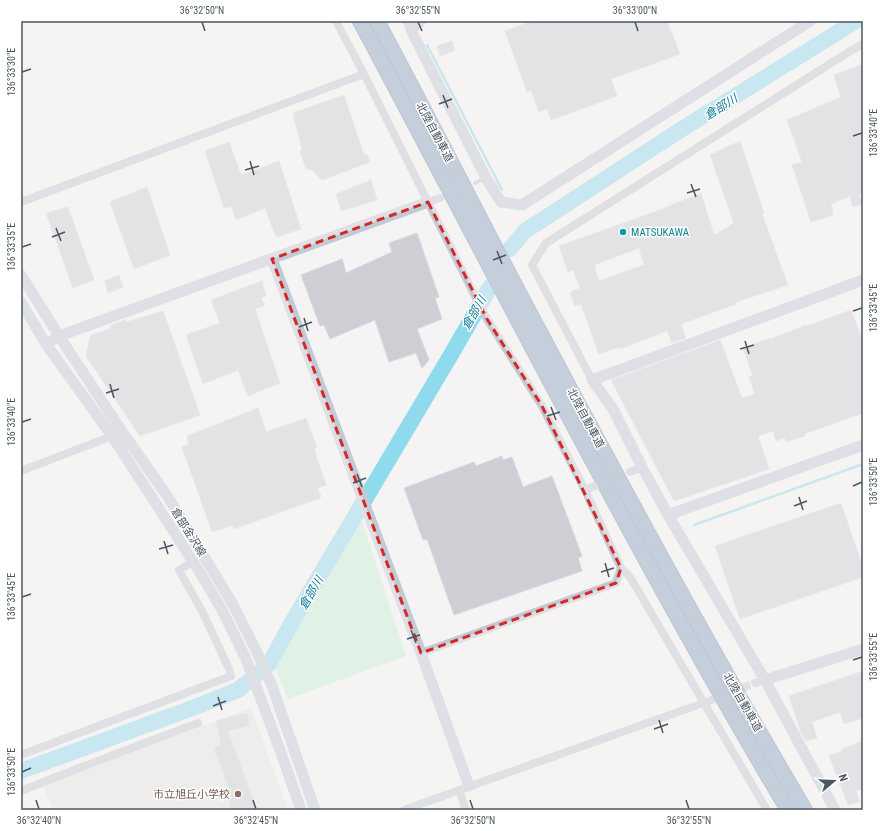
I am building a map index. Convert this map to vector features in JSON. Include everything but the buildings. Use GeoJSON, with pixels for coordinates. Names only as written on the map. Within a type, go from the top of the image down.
{"type":"FeatureCollection","features":[{"type":"Feature","properties":{"kind":"highway","name":"北陸自動車道"},"geometry":{"type":"LineString","coordinates":[[360,21],[610,494],[680,623],[788,810]]}},
{"type":"Feature","properties":{"kind":"highway","name":"北陸自動車道"},"geometry":{"type":"LineString","coordinates":[[377,21],[620,482],[734,688],[805,810]]}},
{"type":"Feature","properties":{"kind":"street"},"geometry":{"type":"LineString","coordinates":[[336,21],[487,319],[542,406],[585,490],[621,568],[630,577],[706,702],[767,810]]}},
{"type":"Feature","properties":{"kind":"street"},"geometry":{"type":"LineString","coordinates":[[421,21],[409,25],[486,178],[501,202],[522,205],[810,21]]}},
{"type":"Feature","properties":{"kind":"street"},"geometry":{"type":"LineString","coordinates":[[835,810],[760,681],[668,515],[613,409],[592,380],[532,265],[546,243],[863,44]]}},
{"type":"Feature","properties":{"kind":"street"},"geometry":{"type":"LineString","coordinates":[[21,202],[364,74]]}},
{"type":"Feature","properties":{"kind":"street"},"geometry":{"type":"LineString","coordinates":[[46,344],[59,336],[440,198]]}},
{"type":"Feature","properties":{"kind":"street"},"geometry":{"type":"LineString","coordinates":[[272,259],[421,653],[469,786]]}},
{"type":"Feature","properties":{"kind":"street","name":"倉部金沢線"},"geometry":{"type":"LineString","coordinates":[[21,275],[59,336],[168,498],[231,601],[256,650],[272,686],[315,810]]}},
{"type":"Feature","properties":{"kind":"street"},"geometry":{"type":"LineString","coordinates":[[592,380],[863,280]]}},
{"type":"Feature","properties":{"kind":"street","name":"倉部金沢線"},"geometry":{"type":"LineString","coordinates":[[21,302],[46,344],[112,436],[194,562],[221,608],[246,659],[301,810]]}},
{"type":"Feature","properties":{"kind":"street"},"geometry":{"type":"LineString","coordinates":[[21,472],[112,436]]}},
{"type":"Feature","properties":{"kind":"street"},"geometry":{"type":"LineString","coordinates":[[668,515],[863,445]]}},
{"type":"Feature","properties":{"kind":"street"},"geometry":{"type":"LineString","coordinates":[[630,472],[642,467]]}},
{"type":"Feature","properties":{"kind":"street"},"geometry":{"type":"LineString","coordinates":[[585,490],[597,485]]}},
{"type":"Feature","properties":{"kind":"street"},"geometry":{"type":"LineString","coordinates":[[21,755],[231,676],[203,613],[178,570],[194,562]]}},
{"type":"Feature","properties":{"kind":"street"},"geometry":{"type":"LineString","coordinates":[[421,653],[616,583],[621,568]]}},
{"type":"Feature","properties":{"kind":"street"},"geometry":{"type":"LineString","coordinates":[[760,681],[863,649]]}},
{"type":"Feature","properties":{"kind":"street"},"geometry":{"type":"LineString","coordinates":[[404,810],[706,702]]}},
{"type":"Feature","properties":{"kind":"street"},"geometry":{"type":"LineString","coordinates":[[21,791],[198,723]]}},
{"type":"Feature","properties":{"kind":"street"},"geometry":{"type":"LineString","coordinates":[[459,790],[466,810]]}},
{"type":"Feature","properties":{"kind":"lane"},"geometry":{"type":"LineString","coordinates":[[475,183],[486,178]]}},
{"type":"Feature","properties":{"kind":"highlighted area"},"geometry":{"type":"Polygon","coordinates":[[[428,202],[487,319],[542,406],[621,568],[616,583],[421,653],[272,259],[428,202]]]}},
{"type":"Feature","properties":{"kind":"shaded area"},"geometry":{"type":"Polygon","coordinates":[[[251,708],[288,810],[53,810],[43,785],[251,708]]]}},
{"type":"Feature","properties":{"kind":"green space"},"geometry":{"type":"Polygon","coordinates":[[[361,518],[406,656],[288,699],[275,667],[361,518]]]}},
{"type":"Feature","properties":{"kind":"waterway","name":"倉部川"},"geometry":{"type":"LineString","coordinates":[[510,249],[525,231],[682,129],[856,21]]}},
{"type":"Feature","properties":{"kind":"waterway"},"geometry":{"type":"LineString","coordinates":[[427,45],[502,190]]}},
{"type":"Feature","properties":{"kind":"waterway","name":"倉部川"},"geometry":{"type":"LineString","coordinates":[[21,771],[238,690],[269,664],[295,617],[490,287]]}},
{"type":"Feature","properties":{"kind":"waterway"},"geometry":{"type":"LineString","coordinates":[[694,525],[863,464]]}},
{"type":"Feature","properties":{"kind":"tunnel"},"geometry":{"type":"LineString","coordinates":[[709,701],[755,683]]}},
{"type":"Feature","properties":{"kind":"place","name":"MATSUKAWA"},"geometry":{"type":"Point","coordinates":[623,232]}},
{"type":"Feature","properties":{"kind":"place","name":"市立旭丘小学校"},"geometry":{"type":"Point","coordinates":[238,794]}}]}
